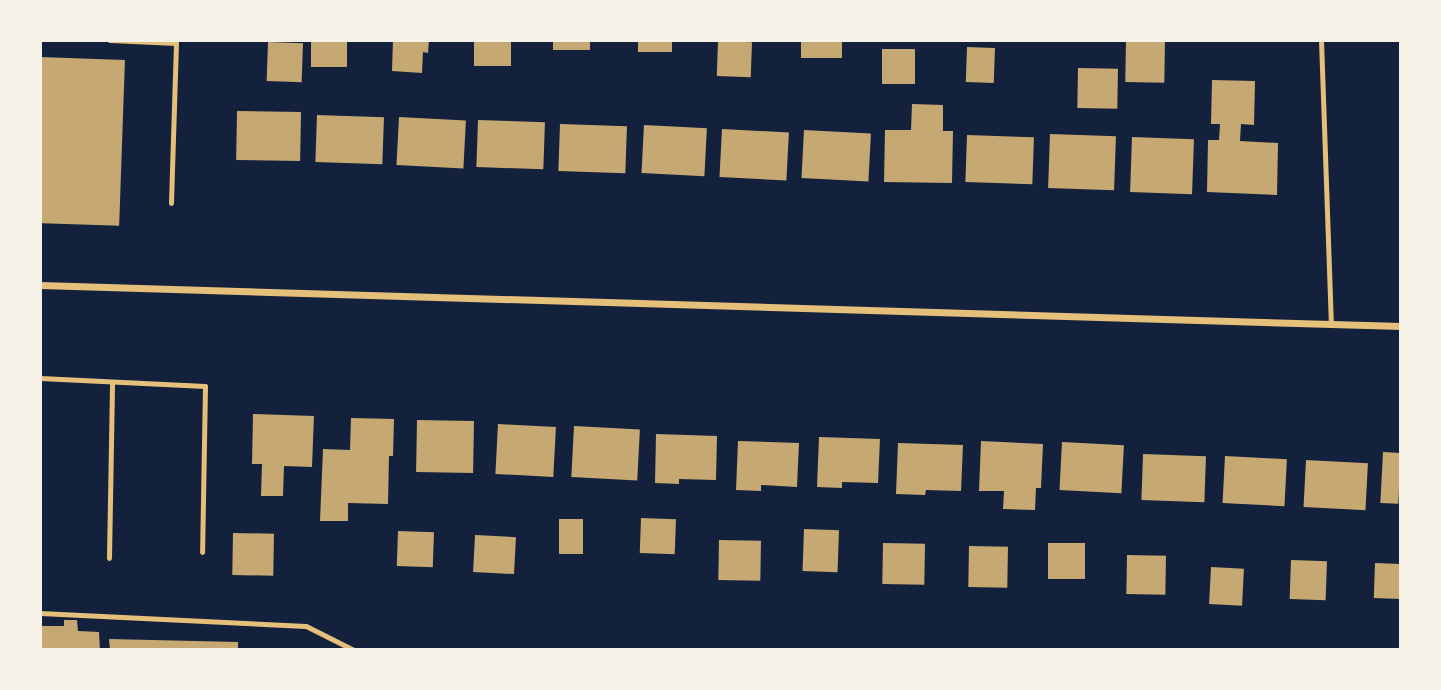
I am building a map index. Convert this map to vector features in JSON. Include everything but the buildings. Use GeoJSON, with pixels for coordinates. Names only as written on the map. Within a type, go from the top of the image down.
{"type":"FeatureCollection","features":[{"type":"Feature","properties":{"kind":"street"},"geometry":{"type":"LineString","coordinates":[[40,285],[1401,326]]}},
{"type":"Feature","properties":{"kind":"lane"},"geometry":{"type":"LineString","coordinates":[[110,40],[176,43],[171,202]]}},
{"type":"Feature","properties":{"kind":"lane"},"geometry":{"type":"LineString","coordinates":[[1321,40],[1331,324]]}},
{"type":"Feature","properties":{"kind":"lane"},"geometry":{"type":"LineString","coordinates":[[40,378],[205,386],[202,552]]}},
{"type":"Feature","properties":{"kind":"lane"},"geometry":{"type":"LineString","coordinates":[[109,558],[113,382]]}},
{"type":"Feature","properties":{"kind":"lane"},"geometry":{"type":"LineString","coordinates":[[40,613],[306,626],[354,650]]}}]}
